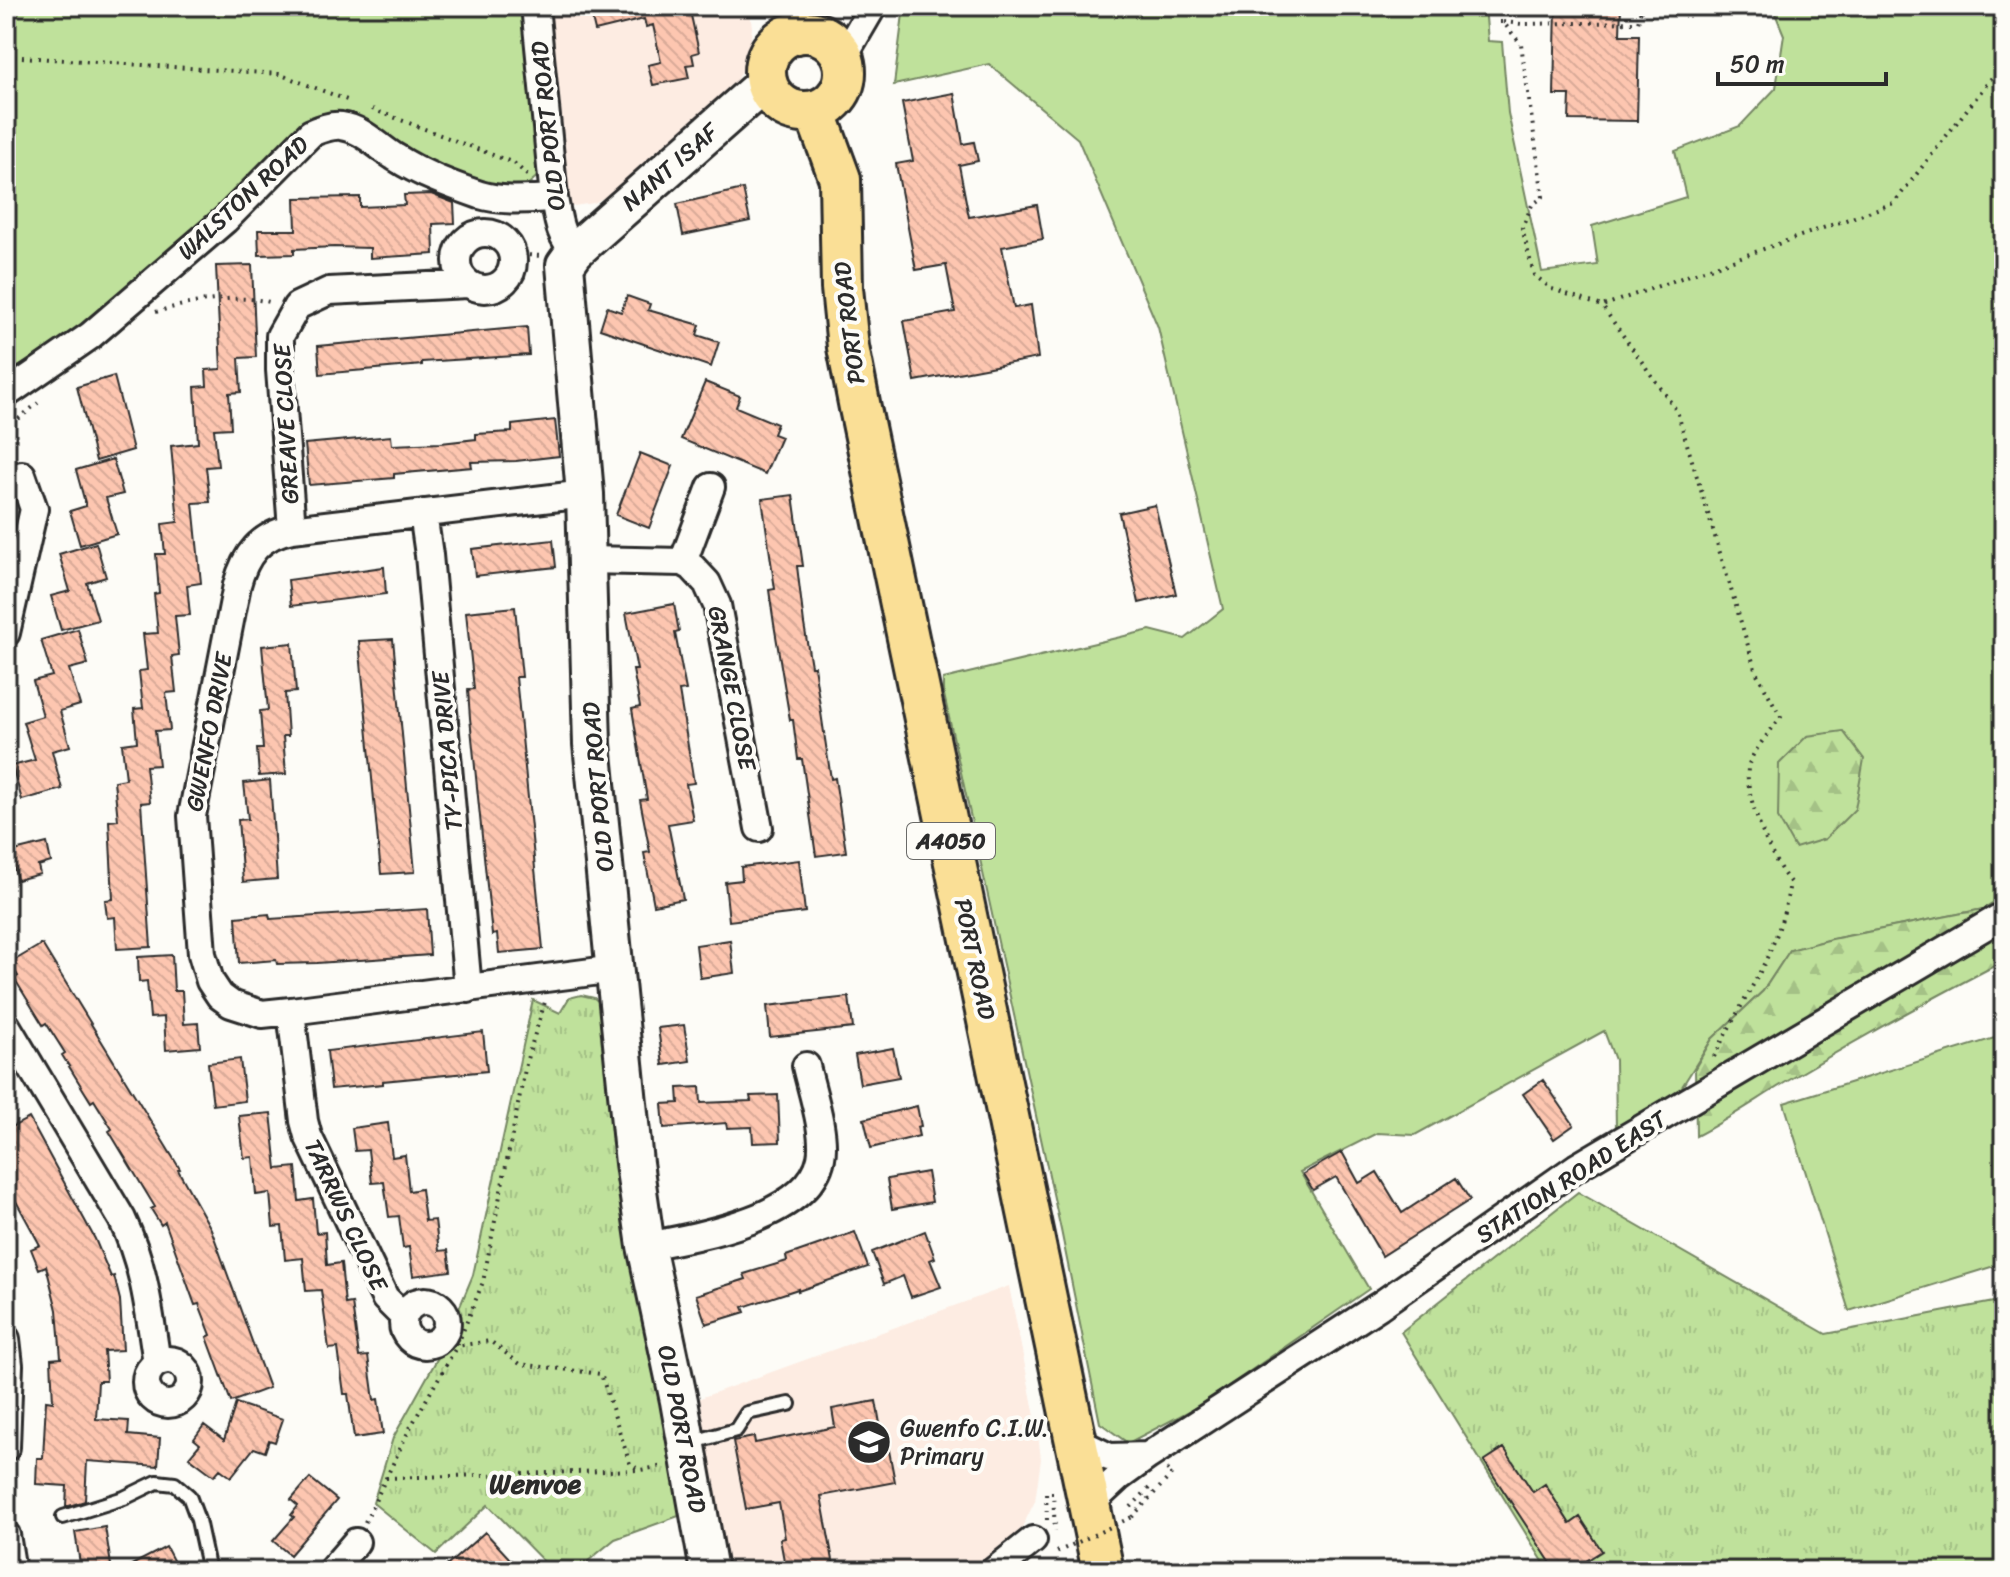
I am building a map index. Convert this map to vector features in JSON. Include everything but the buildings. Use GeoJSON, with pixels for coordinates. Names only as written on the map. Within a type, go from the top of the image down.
{"type":"FeatureCollection","features":[{"type":"Feature","properties":{"kind":"main road"},"geometry":{"type":"LineString","coordinates":[[786,20],[805,32],[831,42],[842,59],[842,86],[835,98],[815,111],[801,112],[788,108],[776,100],[766,82],[765,68],[769,55],[786,20]]}},
{"type":"Feature","properties":{"kind":"main road","name":"PORT ROAD"},"geometry":{"type":"LineString","coordinates":[[815,111],[840,179],[842,288],[848,347],[857,393],[1103,1571]]}},
{"type":"Feature","properties":{"kind":"street","name":"OLD PORT ROAD"},"geometry":{"type":"LineString","coordinates":[[535,6],[554,198],[564,241],[575,251],[565,265],[565,278],[585,494],[592,744],[634,1163],[676,1455],[709,1571]]}},
{"type":"Feature","properties":{"kind":"street"},"geometry":{"type":"LineString","coordinates":[[842,59],[873,6]]}},
{"type":"Feature","properties":{"kind":"street","name":"NANT ISAF"},"geometry":{"type":"LineString","coordinates":[[575,251],[766,82]]}},
{"type":"Feature","properties":{"kind":"street","name":"WALSTON ROAD"},"geometry":{"type":"LineString","coordinates":[[6,394],[90,336],[225,220],[311,133],[325,127],[341,126],[358,131],[417,169],[484,196],[554,198]]}},
{"type":"Feature","properties":{"kind":"street","name":"GREAVE CLOSE"},"geometry":{"type":"LineString","coordinates":[[292,529],[280,336],[297,306],[329,291],[468,284],[484,290],[501,285],[519,255],[493,234],[473,235],[460,249],[457,258],[458,268],[468,284]]}},
{"type":"Feature","properties":{"kind":"street"},"geometry":{"type":"LineString","coordinates":[[6,633],[34,509],[22,475]]}},
{"type":"Feature","properties":{"kind":"street"},"geometry":{"type":"LineString","coordinates":[[587,560],[683,562],[711,487]]}},
{"type":"Feature","properties":{"kind":"street","name":"GWENFO DRIVE"},"geometry":{"type":"LineString","coordinates":[[585,494],[292,529],[270,534],[258,544],[241,570],[192,824],[202,954],[210,981],[220,996],[244,1011],[262,1014],[291,1011],[615,969]]}},
{"type":"Feature","properties":{"kind":"street","name":"TY-PICA DRIVE"},"geometry":{"type":"LineString","coordinates":[[423,513],[468,989]]}},
{"type":"Feature","properties":{"kind":"street","name":"GRANGE CLOSE"},"geometry":{"type":"LineString","coordinates":[[683,562],[707,583],[717,605],[759,828]]}},
{"type":"Feature","properties":{"kind":"street","name":"STATION ROAD EAST"},"geometry":{"type":"LineString","coordinates":[[1090,1504],[1148,1456],[1379,1306],[1577,1167],[2004,915]]}},
{"type":"Feature","properties":{"kind":"street","name":"TARRWS CLOSE"},"geometry":{"type":"LineString","coordinates":[[291,1011],[308,1136],[385,1298],[403,1316],[418,1301],[432,1301],[439,1305],[447,1316],[452,1338]]}},
{"type":"Feature","properties":{"kind":"street"},"geometry":{"type":"LineString","coordinates":[[6,1025],[15,1062],[122,1219],[136,1249],[145,1283],[157,1363]]}},
{"type":"Feature","properties":{"kind":"street"},"geometry":{"type":"LineString","coordinates":[[646,1246],[686,1238],[770,1213],[801,1192],[814,1177],[821,1156],[818,1116],[806,1066]]}},
{"type":"Feature","properties":{"kind":"street"},"geometry":{"type":"LineString","coordinates":[[6,1339],[9,1365],[6,1447]]}},
{"type":"Feature","properties":{"kind":"street"},"geometry":{"type":"LineString","coordinates":[[1076,1441],[1109,1457],[1148,1456]]}},
{"type":"Feature","properties":{"kind":"street"},"geometry":{"type":"LineString","coordinates":[[6,1535],[12,1571]]}},
{"type":"Feature","properties":{"kind":"street"},"geometry":{"type":"LineString","coordinates":[[994,1571],[1050,1539]]}},
{"type":"Feature","properties":{"kind":"street"},"geometry":{"type":"LineString","coordinates":[[331,1571],[356,1542]]}},
{"type":"Feature","properties":{"kind":"lane"},"geometry":{"type":"LineString","coordinates":[[676,1455],[736,1430],[747,1413],[789,1404]]}},
{"type":"Feature","properties":{"kind":"lane"},"geometry":{"type":"LineString","coordinates":[[63,1517],[124,1498],[157,1482],[175,1484],[189,1496],[198,1520],[209,1571]]}},
{"type":"Feature","properties":{"kind":"path"},"geometry":{"type":"LineString","coordinates":[[1500,6],[1500,22],[1521,44],[1543,197],[1532,205],[1522,228],[1534,275],[1552,289],[1602,306],[1677,411],[1756,672],[1781,717],[1749,764],[1748,788],[1779,870],[1790,882],[1785,914],[1761,973],[1714,1057]]}},
{"type":"Feature","properties":{"kind":"path"},"geometry":{"type":"LineString","coordinates":[[1503,22],[1638,22],[1642,6]]}},
{"type":"Feature","properties":{"kind":"path"},"geometry":{"type":"LineString","coordinates":[[6,56],[279,74],[352,102]]}},
{"type":"Feature","properties":{"kind":"path"},"geometry":{"type":"LineString","coordinates":[[1602,306],[1894,203],[2004,62]]}},
{"type":"Feature","properties":{"kind":"path"},"geometry":{"type":"LineString","coordinates":[[367,107],[514,163],[554,198]]}},
{"type":"Feature","properties":{"kind":"path"},"geometry":{"type":"LineString","coordinates":[[154,312],[187,302],[250,299],[270,301],[292,315]]}},
{"type":"Feature","properties":{"kind":"path"},"geometry":{"type":"LineString","coordinates":[[6,429],[41,401]]}},
{"type":"Feature","properties":{"kind":"path"},"geometry":{"type":"LineString","coordinates":[[356,1542],[452,1338],[483,1282],[527,1059],[546,999],[557,978]]}},
{"type":"Feature","properties":{"kind":"path"},"geometry":{"type":"LineString","coordinates":[[452,1338],[490,1341],[520,1364],[601,1374],[630,1464],[640,1470]]}},
{"type":"Feature","properties":{"kind":"path"},"geometry":{"type":"LineString","coordinates":[[386,1478],[640,1470],[676,1455]]}},
{"type":"Feature","properties":{"kind":"path"},"geometry":{"type":"LineString","coordinates":[[1050,1539],[1132,1517],[1172,1474],[1167,1469],[1131,1507]]}},
{"type":"Feature","properties":{"kind":"path"},"geometry":{"type":"LineString","coordinates":[[1046,1493],[1053,1493],[1050,1539],[1046,1493]]}},
{"type":"Feature","properties":{"kind":"shaded area"},"geometry":{"type":"Polygon","coordinates":[[[541,6],[749,6],[752,27],[750,48],[733,87],[618,190],[594,203],[567,207],[541,6]]]}},
{"type":"Feature","properties":{"kind":"shaded area","name":"Gwenfo C.I.W. Primary"},"geometry":{"type":"Polygon","coordinates":[[[1009,1286],[1041,1459],[1035,1501],[1017,1538],[976,1571],[725,1571],[692,1401],[1009,1286]]]}},
{"type":"Feature","properties":{"kind":"green space"},"geometry":{"type":"Polygon","coordinates":[[[6,6],[524,6],[541,173],[525,187],[513,189],[453,178],[368,128],[294,139],[93,325],[12,370],[6,360],[6,6]]]}},
{"type":"Feature","properties":{"kind":"green space"},"geometry":{"type":"Polygon","coordinates":[[[904,6],[1485,6],[1488,41],[1502,42],[1508,113],[1542,272],[1598,265],[1592,226],[1686,197],[1675,151],[1740,126],[1776,88],[1784,35],[1772,6],[2004,6],[2004,895],[1983,909],[1790,950],[1763,991],[1712,1039],[1673,1101],[1616,1130],[1615,1060],[1604,1031],[1415,1135],[1377,1133],[1300,1172],[1369,1289],[1201,1405],[1128,1443],[1100,1423],[943,679],[1150,630],[1185,639],[1223,609],[1158,327],[1078,139],[989,64],[894,85],[904,6]]]}},
{"type":"Feature","properties":{"kind":"green space"},"geometry":{"type":"Polygon","coordinates":[[[1843,731],[1864,759],[1855,809],[1825,839],[1795,848],[1778,818],[1779,764],[1807,736],[1843,731]]]}},
{"type":"Feature","properties":{"kind":"green space"},"geometry":{"type":"Polygon","coordinates":[[[1983,909],[2002,942],[1996,965],[1842,1049],[1696,1136],[1695,1068],[1712,1039],[1763,991],[1790,950],[1983,909]]]}},
{"type":"Feature","properties":{"kind":"green space"},"geometry":{"type":"Polygon","coordinates":[[[581,995],[594,998],[605,1007],[684,1514],[615,1539],[576,1571],[553,1571],[488,1505],[436,1554],[373,1503],[393,1438],[441,1352],[473,1275],[533,1000],[560,1013],[569,998],[581,995]]]}},
{"type":"Feature","properties":{"kind":"green space"},"geometry":{"type":"Polygon","coordinates":[[[2004,1035],[2004,1263],[1849,1311],[1784,1103],[2004,1035]]]}},
{"type":"Feature","properties":{"kind":"green space"},"geometry":{"type":"Polygon","coordinates":[[[1578,1192],[1826,1334],[2004,1300],[2004,1571],[1549,1571],[1401,1332],[1578,1192]]]}},
{"type":"Feature","properties":{"kind":"place","name":"Gwenfo C.I.W. Primary"},"geometry":{"type":"Point","coordinates":[869,1442]}},
{"type":"Feature","properties":{"kind":"district","name":"Wenvoe"},"geometry":{"type":"Point","coordinates":[535,1483]}}]}
